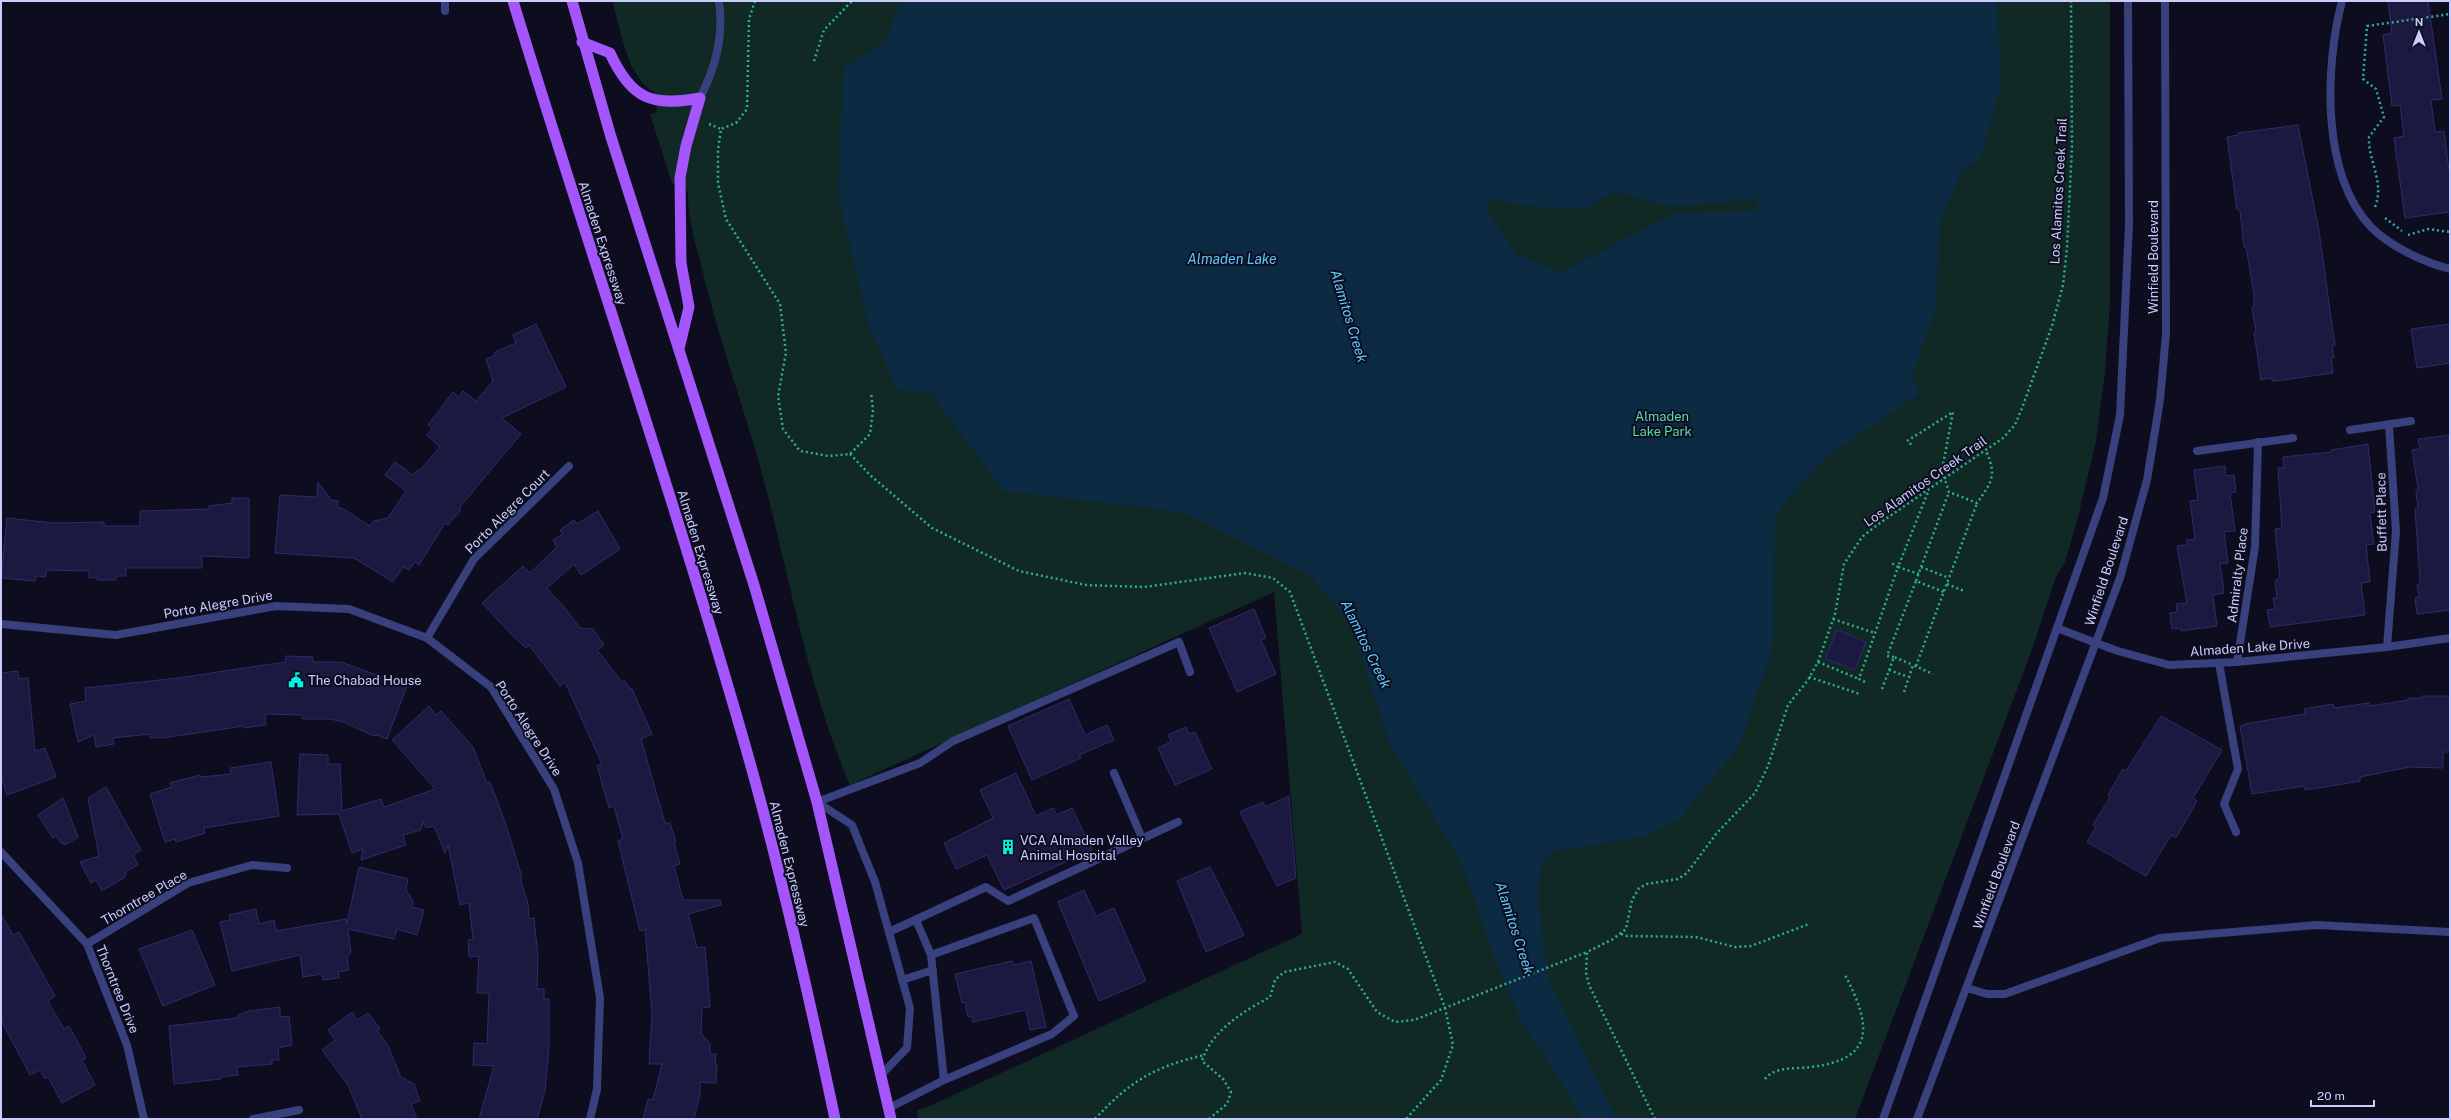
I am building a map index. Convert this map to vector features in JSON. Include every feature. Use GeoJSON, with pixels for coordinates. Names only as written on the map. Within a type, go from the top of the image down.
{"type":"FeatureCollection","features":[{"type":"Feature","properties":{"kind":"main road","name":"Almaden Expressway"},"geometry":{"type":"LineString","coordinates":[[513,1],[562,164],[702,599],[744,740],[782,884],[835,1119]]}},
{"type":"Feature","properties":{"kind":"main road"},"geometry":{"type":"LineString","coordinates":[[572,1],[582,42],[754,585],[817,802],[891,1119]]}},
{"type":"Feature","properties":{"kind":"main road"},"geometry":{"type":"LineString","coordinates":[[582,42],[610,53],[621,76],[642,96],[659,102],[700,98],[686,146],[680,178],[680,244],[689,307],[679,349]]}},
{"type":"Feature","properties":{"kind":"street"},"geometry":{"type":"LineString","coordinates":[[444,11],[445,1]]}},
{"type":"Feature","properties":{"kind":"street"},"geometry":{"type":"LineString","coordinates":[[700,98],[712,74],[717,56],[721,15],[719,1]]}},
{"type":"Feature","properties":{"kind":"street","name":"Winfield Boulevard"},"geometry":{"type":"LineString","coordinates":[[1883,1119],[2103,498],[2120,415],[2129,225],[2128,1]]}},
{"type":"Feature","properties":{"kind":"street","name":"Winfield Boulevard"},"geometry":{"type":"LineString","coordinates":[[1917,1119],[2120,578],[2147,480],[2160,400],[2166,334],[2165,1]]}},
{"type":"Feature","properties":{"kind":"street"},"geometry":{"type":"LineString","coordinates":[[2342,1],[2331,60],[2330,103],[2333,138],[2342,174],[2353,203],[2370,226],[2384,238],[2413,254],[2450,269]]}},
{"type":"Feature","properties":{"kind":"street"},"geometry":{"type":"LineString","coordinates":[[2350,430],[2411,421]]}},
{"type":"Feature","properties":{"kind":"street","name":"Buffett Place"},"geometry":{"type":"LineString","coordinates":[[2387,647],[2396,531],[2389,425]]}},
{"type":"Feature","properties":{"kind":"street"},"geometry":{"type":"LineString","coordinates":[[2197,451],[2293,438]]}},
{"type":"Feature","properties":{"kind":"street","name":"Admiralty Place"},"geometry":{"type":"LineString","coordinates":[[2237,662],[2255,548],[2258,442]]}},
{"type":"Feature","properties":{"kind":"street","name":"Porto Alegre Court"},"geometry":{"type":"LineString","coordinates":[[427,638],[474,559],[569,466]]}},
{"type":"Feature","properties":{"kind":"street","name":"Porto Alegre Drive"},"geometry":{"type":"LineString","coordinates":[[1,624],[116,635],[276,606],[348,609],[427,638],[491,687],[554,789],[578,863],[600,998],[597,1090],[590,1119]]}},
{"type":"Feature","properties":{"kind":"street","name":"Almaden Lake Drive"},"geometry":{"type":"LineString","coordinates":[[2057,628],[2118,651],[2169,665],[2237,662],[2387,647],[2450,638]]}},
{"type":"Feature","properties":{"kind":"street"},"geometry":{"type":"LineString","coordinates":[[817,802],[920,763],[953,741],[1179,642],[1190,672]]}},
{"type":"Feature","properties":{"kind":"street"},"geometry":{"type":"LineString","coordinates":[[2219,663],[2238,769],[2224,804],[2236,832]]}},
{"type":"Feature","properties":{"kind":"street"},"geometry":{"type":"LineString","coordinates":[[1114,773],[1142,838]]}},
{"type":"Feature","properties":{"kind":"street"},"geometry":{"type":"LineString","coordinates":[[817,802],[852,825],[875,882],[910,1008],[907,1048],[881,1075]]}},
{"type":"Feature","properties":{"kind":"street"},"geometry":{"type":"LineString","coordinates":[[888,932],[986,887],[1008,901],[1178,822]]}},
{"type":"Feature","properties":{"kind":"street","name":"Thorntree Drive"},"geometry":{"type":"LineString","coordinates":[[1,852],[86,944],[127,1045],[144,1119]]}},
{"type":"Feature","properties":{"kind":"street","name":"Thorntree Place"},"geometry":{"type":"LineString","coordinates":[[86,944],[188,883],[252,865],[287,868]]}},
{"type":"Feature","properties":{"kind":"street"},"geometry":{"type":"LineString","coordinates":[[889,1108],[944,1080],[1052,1034],[1074,1016],[1034,918],[931,955]]}},
{"type":"Feature","properties":{"kind":"street"},"geometry":{"type":"LineString","coordinates":[[916,920],[931,955],[944,1080]]}},
{"type":"Feature","properties":{"kind":"street"},"geometry":{"type":"LineString","coordinates":[[1966,988],[1987,994],[2005,994],[2160,938],[2317,924],[2450,932]]}},
{"type":"Feature","properties":{"kind":"street"},"geometry":{"type":"LineString","coordinates":[[902,980],[933,970]]}},
{"type":"Feature","properties":{"kind":"street"},"geometry":{"type":"LineString","coordinates":[[253,1119],[299,1110]]}},
{"type":"Feature","properties":{"kind":"path"},"geometry":{"type":"LineString","coordinates":[[705,122],[721,129],[736,124],[747,109],[749,20],[755,1]]}},
{"type":"Feature","properties":{"kind":"path"},"geometry":{"type":"LineString","coordinates":[[814,62],[824,30],[852,1]]}},
{"type":"Feature","properties":{"kind":"path","name":"Los Alamitos Creek Trail"},"geometry":{"type":"LineString","coordinates":[[1621,934],[1629,921],[1632,900],[1639,888],[1647,884],[1678,879],[1687,873],[1716,834],[1755,792],[1768,766],[1788,705],[1810,677],[1818,662],[1833,619],[1844,564],[1851,551],[1877,525],[2004,438],[2015,425],[2052,326],[2063,285],[2067,248],[2072,147],[2071,1]]}},
{"type":"Feature","properties":{"kind":"path"},"geometry":{"type":"LineString","coordinates":[[2450,14],[2367,26],[2363,79],[2376,89],[2384,117],[2369,137],[2370,152],[2378,178],[2377,200],[2374,209],[2408,235],[2428,229],[2450,232]]}},
{"type":"Feature","properties":{"kind":"path"},"geometry":{"type":"LineString","coordinates":[[721,129],[718,150],[718,183],[726,219],[780,304],[786,353],[778,396],[783,430],[800,451],[829,456],[850,454],[870,434],[873,410],[871,393]]}},
{"type":"Feature","properties":{"kind":"path"},"geometry":{"type":"LineString","coordinates":[[1910,443],[1953,412],[1942,470],[1949,492],[1887,656],[1894,657],[1934,674]]}},
{"type":"Feature","properties":{"kind":"path"},"geometry":{"type":"LineString","coordinates":[[1904,692],[1908,677],[1915,666],[1977,503],[1993,475],[1991,462],[1986,451]]}},
{"type":"Feature","properties":{"kind":"path"},"geometry":{"type":"LineString","coordinates":[[850,454],[870,475],[932,528],[1019,571],[1086,585],[1144,587],[1245,573],[1273,578],[1290,592],[1445,1008],[1453,1045],[1441,1080],[1406,1119]]}},
{"type":"Feature","properties":{"kind":"path"},"geometry":{"type":"LineString","coordinates":[[1859,680],[1898,567],[1928,491]]}},
{"type":"Feature","properties":{"kind":"path"},"geometry":{"type":"LineString","coordinates":[[1949,492],[1977,503]]}},
{"type":"Feature","properties":{"kind":"path"},"geometry":{"type":"LineString","coordinates":[[1890,562],[1898,567],[1919,574]]}},
{"type":"Feature","properties":{"kind":"path"},"geometry":{"type":"LineString","coordinates":[[1921,567],[1949,578]]}},
{"type":"Feature","properties":{"kind":"path"},"geometry":{"type":"LineString","coordinates":[[1916,581],[1944,592]]}},
{"type":"Feature","properties":{"kind":"path"},"geometry":{"type":"LineString","coordinates":[[1947,584],[1964,591]]}},
{"type":"Feature","properties":{"kind":"path"},"geometry":{"type":"LineString","coordinates":[[1833,619],[1875,633]]}},
{"type":"Feature","properties":{"kind":"path"},"geometry":{"type":"LineString","coordinates":[[1882,689],[1894,657]]}},
{"type":"Feature","properties":{"kind":"path"},"geometry":{"type":"LineString","coordinates":[[1818,662],[1866,682]]}},
{"type":"Feature","properties":{"kind":"path"},"geometry":{"type":"LineString","coordinates":[[1889,670],[1908,677]]}},
{"type":"Feature","properties":{"kind":"path"},"geometry":{"type":"LineString","coordinates":[[1810,677],[1860,694]]}},
{"type":"Feature","properties":{"kind":"path"},"geometry":{"type":"LineString","coordinates":[[1209,1119],[1228,1104],[1231,1092],[1223,1079],[1202,1061],[1206,1048],[1244,1011],[1270,997],[1275,980],[1284,972],[1335,962],[1348,969],[1377,1012],[1396,1022],[1414,1020],[1573,958],[1588,952],[1621,934],[1627,936],[1696,937],[1735,947],[1751,946],[1809,924]]}},
{"type":"Feature","properties":{"kind":"path"},"geometry":{"type":"LineString","coordinates":[[1588,952],[1586,973],[1589,986],[1655,1119]]}},
{"type":"Feature","properties":{"kind":"path"},"geometry":{"type":"LineString","coordinates":[[1765,1079],[1785,1068],[1811,1067],[1837,1061],[1854,1051],[1864,1035],[1864,1017],[1845,975]]}},
{"type":"Feature","properties":{"kind":"path"},"geometry":{"type":"LineString","coordinates":[[1095,1119],[1122,1091],[1148,1073],[1175,1062],[1204,1056]]}},
{"type":"Feature","properties":{"kind":"path"},"geometry":{"type":"LineString","coordinates":[[1411,1115],[1412,1119]]}},
{"type":"Feature","properties":{"kind":"green space","name":"Almaden Lake Park"},"geometry":{"type":"Polygon","coordinates":[[[612,1],[2110,1],[2110,303],[2105,371],[2096,441],[2079,513],[2065,562],[2055,579],[2033,647],[1855,1119],[918,1119],[917,1110],[932,1105],[1302,934],[1274,592],[850,785],[834,745],[808,662],[756,452],[707,289],[692,228],[688,192],[676,181],[674,184],[672,183],[650,114],[657,112],[654,92],[637,76],[631,64],[626,52],[612,1]]]}},
{"type":"Feature","properties":{"kind":"water","name":"Almaden Lake"},"geometry":{"type":"Polygon","coordinates":[[[906,1],[1997,1],[2001,86],[1981,157],[1962,172],[1940,220],[1936,308],[1912,376],[1919,390],[1918,395],[1826,457],[1775,514],[1774,644],[1740,745],[1679,819],[1643,837],[1555,851],[1547,857],[1540,873],[1538,900],[1549,980],[1616,1119],[1582,1119],[1551,1065],[1522,1022],[1493,954],[1462,864],[1391,747],[1350,623],[1311,576],[1183,512],[1003,491],[931,393],[897,390],[869,327],[838,195],[843,68],[885,41],[898,7],[906,1]],[[1615,192],[1584,209],[1524,206],[1488,199],[1486,210],[1517,254],[1559,273],[1675,213],[1754,211],[1760,199],[1670,207],[1615,192]]]}},
{"type":"Feature","properties":{"kind":"building"},"geometry":{"type":"Polygon","coordinates":[[[2388,1],[2428,1],[2442,99],[2431,100],[2435,132],[2444,131],[2450,178],[2450,212],[2405,218],[2394,138],[2404,136],[2400,105],[2392,106],[2383,35],[2392,33],[2388,1]]]}},
{"type":"Feature","properties":{"kind":"building"},"geometry":{"type":"Polygon","coordinates":[[[2298,125],[2319,231],[2335,345],[2332,346],[2334,358],[2331,358],[2333,373],[2276,381],[2272,381],[2272,378],[2261,380],[2254,332],[2256,332],[2252,307],[2254,306],[2254,294],[2246,247],[2244,247],[2240,210],[2237,210],[2227,137],[2238,135],[2238,133],[2298,125]]]}},
{"type":"Feature","properties":{"kind":"building"},"geometry":{"type":"Polygon","coordinates":[[[536,324],[566,387],[502,418],[521,434],[459,508],[461,510],[448,525],[445,523],[419,565],[415,562],[409,570],[403,567],[393,582],[354,558],[275,553],[280,495],[317,497],[318,482],[331,500],[338,501],[338,508],[342,508],[370,526],[374,521],[388,518],[406,491],[385,475],[395,462],[413,475],[418,470],[419,471],[440,447],[427,435],[432,429],[428,425],[453,392],[459,397],[463,391],[476,401],[493,381],[486,359],[494,356],[495,352],[516,343],[513,335],[536,324]]]}},
{"type":"Feature","properties":{"kind":"building"},"geometry":{"type":"Polygon","coordinates":[[[2450,324],[2450,363],[2417,368],[2411,329],[2450,324]]]}},
{"type":"Feature","properties":{"kind":"building"},"geometry":{"type":"Polygon","coordinates":[[[2449,435],[2450,610],[2417,614],[2415,598],[2419,597],[2417,585],[2419,585],[2420,579],[2415,509],[2418,509],[2416,492],[2418,488],[2412,450],[2420,449],[2418,439],[2449,435]]]}},
{"type":"Feature","properties":{"kind":"building"},"geometry":{"type":"Polygon","coordinates":[[[2368,444],[2375,512],[2370,513],[2374,544],[2366,545],[2370,582],[2361,583],[2365,615],[2270,627],[2267,610],[2275,609],[2273,598],[2277,598],[2275,581],[2280,577],[2275,529],[2282,528],[2278,468],[2284,468],[2283,457],[2331,452],[2331,450],[2368,444]]]}},
{"type":"Feature","properties":{"kind":"building"},"geometry":{"type":"Polygon","coordinates":[[[2225,466],[2226,476],[2234,475],[2236,492],[2230,493],[2235,531],[2224,532],[2228,563],[2220,564],[2224,593],[2213,595],[2217,626],[2181,631],[2181,628],[2172,629],[2170,613],[2177,612],[2176,604],[2187,603],[2177,546],[2187,545],[2187,540],[2195,539],[2190,501],[2198,500],[2194,470],[2225,466]]]}},
{"type":"Feature","properties":{"kind":"building"},"geometry":{"type":"Polygon","coordinates":[[[232,498],[249,498],[249,558],[202,556],[202,568],[126,568],[126,576],[116,576],[116,580],[97,580],[97,577],[89,578],[89,571],[46,570],[46,577],[36,576],[35,581],[1,578],[7,518],[54,523],[104,522],[104,526],[140,526],[140,511],[209,509],[209,506],[232,503],[232,498]]]}},
{"type":"Feature","properties":{"kind":"building"},"geometry":{"type":"Polygon","coordinates":[[[598,511],[620,549],[581,575],[574,564],[547,588],[580,628],[593,629],[604,645],[597,650],[622,682],[625,681],[629,688],[632,689],[652,734],[641,739],[665,823],[670,823],[676,842],[674,843],[680,864],[674,866],[683,900],[720,900],[721,905],[688,914],[697,948],[705,947],[710,1007],[702,1008],[701,1033],[710,1044],[710,1054],[716,1054],[715,1065],[717,1065],[716,1083],[700,1082],[700,1094],[694,1119],[643,1119],[648,1099],[653,1100],[662,1064],[649,1064],[652,1014],[645,929],[640,931],[618,841],[623,839],[614,806],[609,808],[597,766],[602,764],[565,682],[560,686],[529,645],[526,648],[482,603],[523,566],[530,573],[557,547],[553,540],[563,534],[560,530],[574,520],[577,524],[598,511]]]}},
{"type":"Feature","properties":{"kind":"building"},"geometry":{"type":"Polygon","coordinates":[[[1254,609],[1266,638],[1261,640],[1276,674],[1237,692],[1209,628],[1254,609]]]}},
{"type":"Feature","properties":{"kind":"building"},"geometry":{"type":"Polygon","coordinates":[[[1837,630],[1866,642],[1855,670],[1825,659],[1837,630]]]}},
{"type":"Feature","properties":{"kind":"building"},"geometry":{"type":"Polygon","coordinates":[[[286,656],[313,657],[313,662],[341,662],[407,686],[387,739],[377,735],[373,736],[344,722],[330,719],[302,719],[302,715],[265,714],[266,725],[244,728],[244,726],[162,738],[150,738],[150,734],[113,738],[114,744],[96,747],[94,735],[78,742],[70,704],[86,701],[85,688],[178,678],[285,662],[286,656]]]}},
{"type":"Feature","properties":{"kind":"building"},"geometry":{"type":"Polygon","coordinates":[[[18,671],[19,679],[28,678],[35,751],[45,748],[56,777],[7,795],[1,776],[1,673],[18,671]]]}},
{"type":"Feature","properties":{"kind":"building"},"geometry":{"type":"Polygon","coordinates":[[[2422,696],[2450,696],[2450,752],[2443,752],[2443,768],[2410,767],[2360,777],[2360,781],[2343,784],[2305,790],[2304,786],[2252,794],[2240,726],[2244,726],[2244,724],[2305,714],[2304,709],[2333,704],[2334,708],[2369,703],[2370,706],[2408,700],[2408,698],[2422,698],[2422,696]]]}},
{"type":"Feature","properties":{"kind":"building"},"geometry":{"type":"Polygon","coordinates":[[[1069,699],[1085,735],[1107,725],[1114,740],[1079,755],[1081,758],[1032,780],[1008,726],[1069,699]]]}},
{"type":"Feature","properties":{"kind":"building"},"geometry":{"type":"Polygon","coordinates":[[[429,706],[436,715],[441,711],[473,747],[487,783],[490,782],[505,822],[522,877],[520,878],[528,904],[529,919],[534,918],[538,957],[537,989],[544,989],[544,999],[549,999],[549,1046],[545,1091],[537,1119],[479,1119],[494,1066],[473,1065],[474,1043],[487,1044],[489,993],[477,993],[479,956],[469,957],[468,940],[473,939],[469,903],[460,905],[448,845],[445,853],[434,826],[426,828],[423,821],[421,830],[403,835],[406,845],[361,860],[363,849],[352,853],[339,814],[297,815],[300,754],[328,755],[328,764],[340,764],[342,811],[381,799],[384,807],[435,789],[392,740],[429,706]]]}},
{"type":"Feature","properties":{"kind":"building"},"geometry":{"type":"Polygon","coordinates":[[[2161,716],[2222,750],[2193,798],[2197,801],[2176,838],[2172,835],[2168,840],[2146,876],[2087,842],[2096,827],[2093,825],[2110,797],[2108,795],[2123,769],[2126,771],[2161,716]]]}},
{"type":"Feature","properties":{"kind":"building"},"geometry":{"type":"Polygon","coordinates":[[[1186,727],[1189,734],[1195,732],[1212,769],[1175,785],[1158,748],[1171,742],[1168,735],[1186,727]]]}},
{"type":"Feature","properties":{"kind":"building"},"geometry":{"type":"Polygon","coordinates":[[[271,762],[279,816],[204,828],[205,833],[176,842],[175,839],[165,842],[150,794],[172,787],[170,783],[200,775],[201,777],[231,774],[230,768],[271,762]]]}},
{"type":"Feature","properties":{"kind":"building","name":"VCA Almaden Valley Animal Hospital"},"geometry":{"type":"Polygon","coordinates":[[[1016,773],[1036,816],[1053,808],[1057,815],[1072,808],[1092,850],[1004,890],[987,855],[956,869],[944,843],[993,818],[980,790],[1016,773]]]}},
{"type":"Feature","properties":{"kind":"building"},"geometry":{"type":"Polygon","coordinates":[[[106,787],[141,850],[133,855],[138,865],[127,871],[125,877],[102,891],[96,880],[91,883],[80,862],[99,856],[88,798],[106,787]]]}},
{"type":"Feature","properties":{"kind":"building"},"geometry":{"type":"Polygon","coordinates":[[[1289,796],[1296,878],[1277,886],[1240,812],[1263,802],[1265,807],[1289,796]]]}},
{"type":"Feature","properties":{"kind":"building"},"geometry":{"type":"Polygon","coordinates":[[[63,798],[78,837],[65,845],[64,843],[62,844],[56,836],[53,838],[38,815],[63,798]]]}},
{"type":"Feature","properties":{"kind":"building"},"geometry":{"type":"Polygon","coordinates":[[[359,867],[408,879],[406,890],[413,901],[412,907],[424,910],[417,935],[397,929],[394,939],[348,929],[351,952],[347,957],[349,970],[338,972],[339,978],[323,980],[322,974],[303,977],[300,955],[232,971],[220,922],[230,920],[229,915],[256,909],[259,924],[274,920],[276,931],[346,919],[347,923],[359,867]]]}},
{"type":"Feature","properties":{"kind":"building"},"geometry":{"type":"Polygon","coordinates":[[[1210,867],[1244,935],[1206,952],[1177,881],[1210,867]]]}},
{"type":"Feature","properties":{"kind":"building"},"geometry":{"type":"Polygon","coordinates":[[[1084,890],[1096,916],[1114,908],[1146,981],[1099,1001],[1058,902],[1084,890]]]}},
{"type":"Feature","properties":{"kind":"building"},"geometry":{"type":"Polygon","coordinates":[[[1,914],[13,935],[19,932],[55,996],[48,1001],[64,1029],[69,1026],[86,1058],[82,1060],[95,1085],[62,1103],[48,1077],[45,1079],[40,1070],[30,1075],[1,1020],[1,914]]]}},
{"type":"Feature","properties":{"kind":"building"},"geometry":{"type":"Polygon","coordinates":[[[192,930],[215,985],[163,1006],[139,949],[192,930]]]}},
{"type":"Feature","properties":{"kind":"building"},"geometry":{"type":"Polygon","coordinates":[[[1012,961],[1014,965],[1031,961],[1046,1027],[1030,1030],[1026,1010],[973,1022],[972,1016],[968,1017],[965,1002],[962,1003],[955,974],[1012,961]]]}},
{"type":"Feature","properties":{"kind":"building"},"geometry":{"type":"Polygon","coordinates":[[[280,1007],[280,1017],[289,1016],[292,1045],[278,1048],[279,1060],[272,1060],[272,1064],[237,1067],[238,1075],[220,1077],[221,1079],[174,1084],[169,1026],[238,1018],[238,1015],[249,1011],[280,1007]]]}},
{"type":"Feature","properties":{"kind":"building"},"geometry":{"type":"Polygon","coordinates":[[[352,1012],[357,1020],[368,1013],[380,1029],[377,1031],[387,1044],[401,1077],[414,1084],[420,1101],[411,1104],[417,1119],[362,1119],[348,1085],[322,1050],[335,1040],[328,1030],[352,1012]]]}},
{"type":"Feature","properties":{"kind":"place","name":"The Chabad House"},"geometry":{"type":"Point","coordinates":[296,680]}},
{"type":"Feature","properties":{"kind":"place","name":"VCA Almaden Valley Animal Hospital"},"geometry":{"type":"Point","coordinates":[1008,847]}},
{"type":"Feature","properties":{"kind":"water label","name":"Alamitos Creek"},"geometry":{"type":"Point","coordinates":[1349,316]}},
{"type":"Feature","properties":{"kind":"water label","name":"Alamitos Creek"},"geometry":{"type":"Point","coordinates":[1366,644]}},
{"type":"Feature","properties":{"kind":"water label","name":"Alamitos Creek"},"geometry":{"type":"Point","coordinates":[1515,928]}}]}
